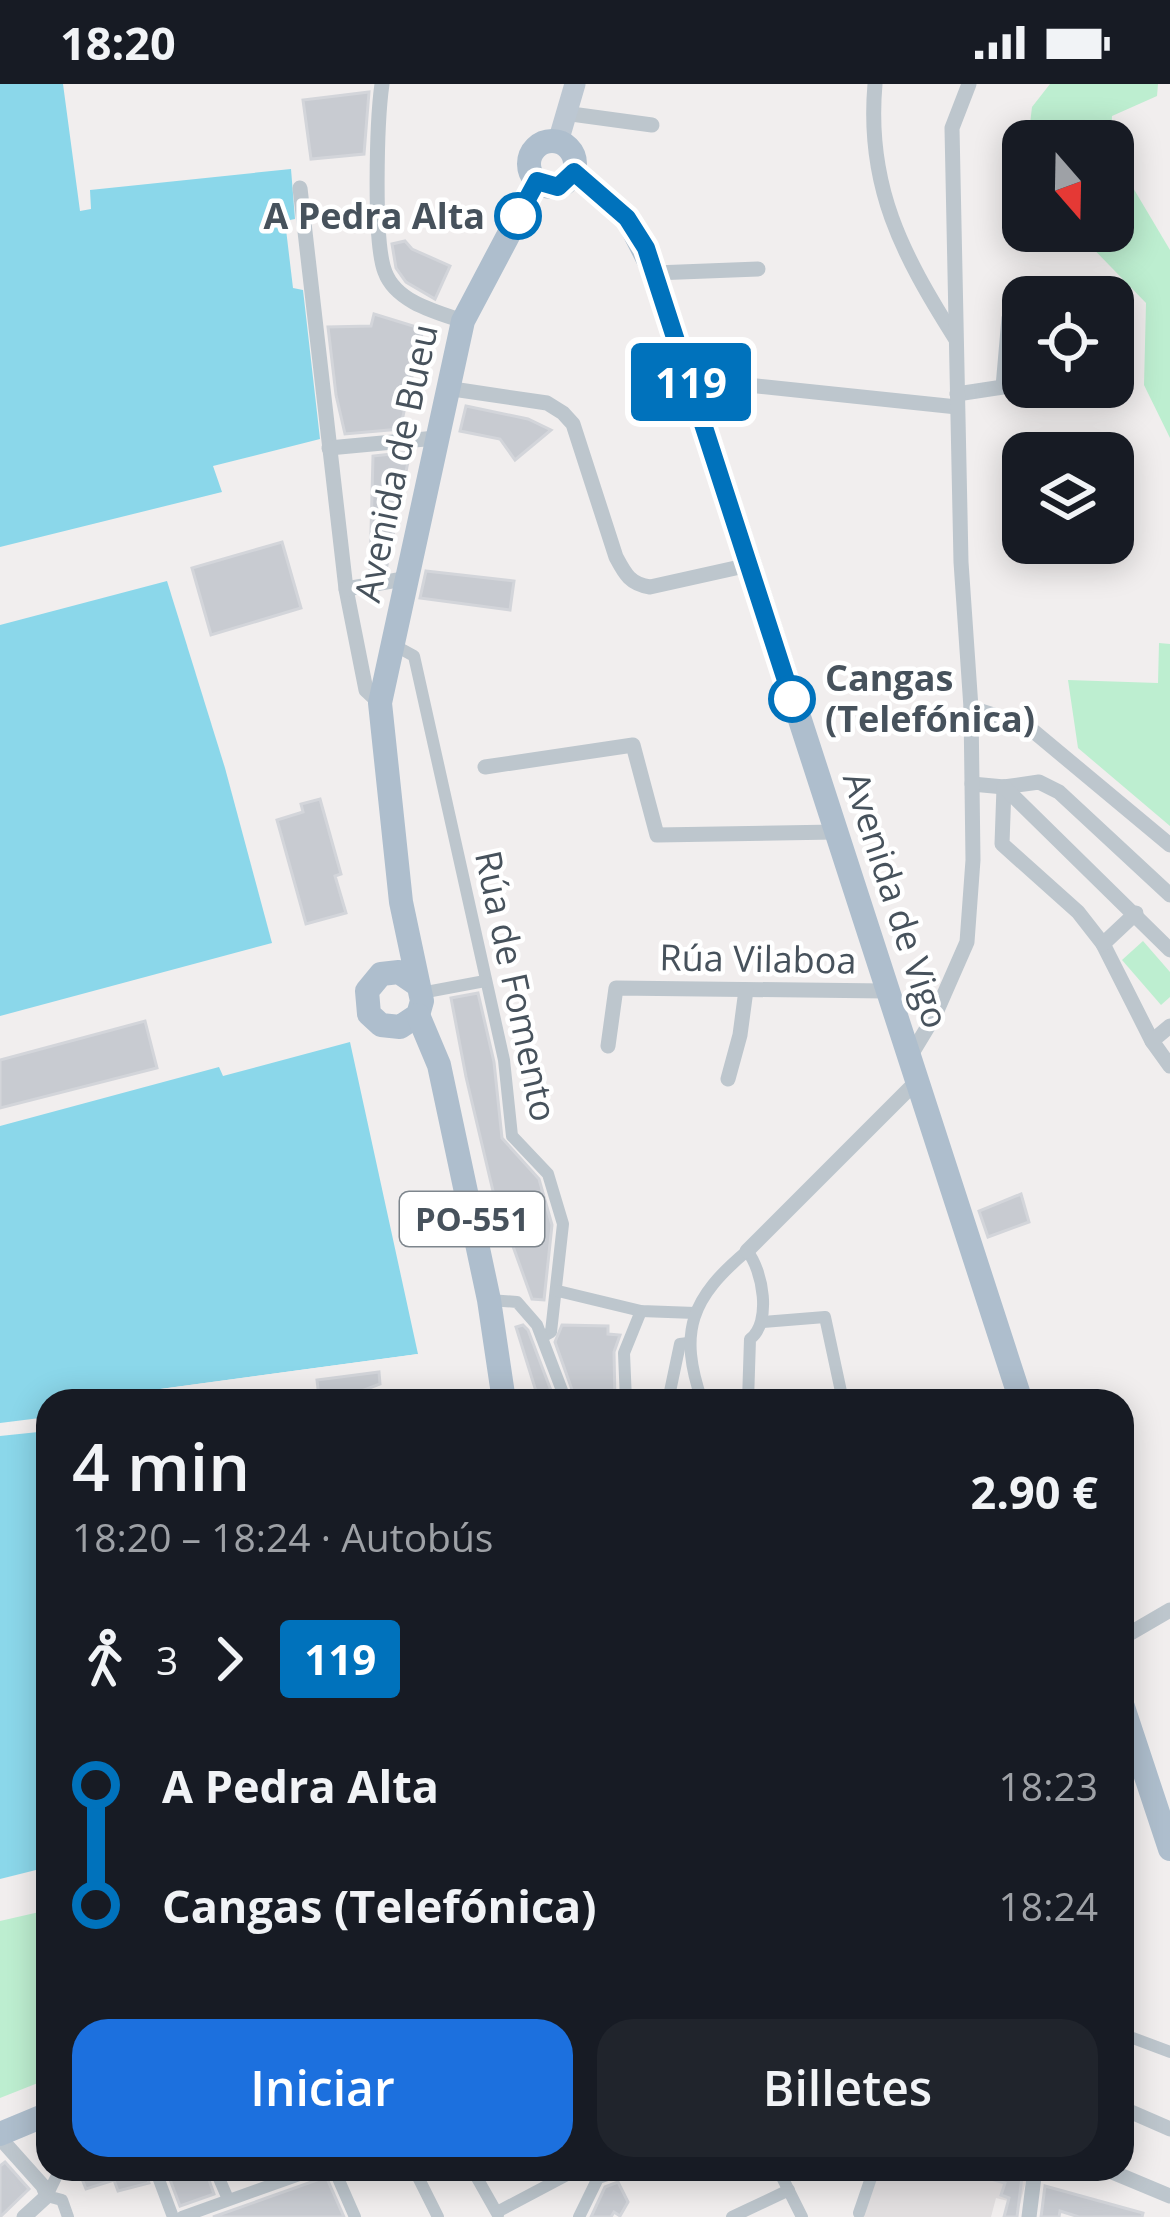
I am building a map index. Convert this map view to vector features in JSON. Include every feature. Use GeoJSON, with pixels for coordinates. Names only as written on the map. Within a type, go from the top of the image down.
{"type":"FeatureCollection","features":[{"type":"Feature","properties":{"kind":"main road"},"geometry":{"type":"LineString","coordinates":[[558,142],[575,84]]}},
{"type":"Feature","properties":{"kind":"main road"},"geometry":{"type":"LineString","coordinates":[[558,142],[571,150],[574,172],[558,187],[537,181],[530,168],[532,153],[543,143],[558,142]]}},
{"type":"Feature","properties":{"kind":"main road","name":"Avenida de Vigo"},"geometry":{"type":"LineString","coordinates":[[574,172],[627,218],[655,273],[1017,1389]]}},
{"type":"Feature","properties":{"kind":"main road","name":"Avenida de Bueu"},"geometry":{"type":"LineString","coordinates":[[380,703],[463,321],[537,181]]}},
{"type":"Feature","properties":{"kind":"main road","name":"PO-551"},"geometry":{"type":"LineString","coordinates":[[380,703],[401,902],[505,1389]]}},
{"type":"Feature","properties":{"kind":"main road","name":"PO-551"},"geometry":{"type":"LineString","coordinates":[[401,902],[395,958],[388,972],[370,984],[365,998],[374,1020],[390,1028],[441,1082]]}},
{"type":"Feature","properties":{"kind":"main road"},"geometry":{"type":"LineString","coordinates":[[388,972],[399,972],[419,998],[410,1023],[390,1028]]}},
{"type":"Feature","properties":{"kind":"main road"},"geometry":{"type":"LineString","coordinates":[[1134,1740],[1170,1849]]}},
{"type":"Feature","properties":{"kind":"main road"},"geometry":{"type":"LineString","coordinates":[[0,2136],[36,2120]]}},
{"type":"Feature","properties":{"kind":"street"},"geometry":{"type":"LineString","coordinates":[[382,84],[377,137],[385,273],[422,307],[463,321]]}},
{"type":"Feature","properties":{"kind":"street"},"geometry":{"type":"LineString","coordinates":[[875,84],[871,126],[878,183],[895,232],[956,339]]}},
{"type":"Feature","properties":{"kind":"street"},"geometry":{"type":"LineString","coordinates":[[699,1389],[688,1343],[697,1309],[716,1278],[747,1251],[912,1070],[967,942],[973,860],[971,708],[961,562],[952,128],[969,84]]}},
{"type":"Feature","properties":{"kind":"street"},"geometry":{"type":"LineString","coordinates":[[564,113],[652,125]]}},
{"type":"Feature","properties":{"kind":"street"},"geometry":{"type":"LineString","coordinates":[[300,188],[346,589],[366,690],[380,703]]}},
{"type":"Feature","properties":{"kind":"street"},"geometry":{"type":"LineString","coordinates":[[655,273],[758,269]]}},
{"type":"Feature","properties":{"kind":"street"},"geometry":{"type":"LineString","coordinates":[[694,392],[729,383],[862,397],[957,400],[1002,387]]}},
{"type":"Feature","properties":{"kind":"street"},"geometry":{"type":"LineString","coordinates":[[446,388],[547,403],[574,424],[616,556],[636,584],[650,587],[749,566]]}},
{"type":"Feature","properties":{"kind":"street"},"geometry":{"type":"LineString","coordinates":[[329,448],[436,438]]}},
{"type":"Feature","properties":{"kind":"street"},"geometry":{"type":"LineString","coordinates":[[346,589],[409,578]]}},
{"type":"Feature","properties":{"kind":"street","name":"Rúa de Fomento"},"geometry":{"type":"LineString","coordinates":[[392,644],[413,656],[504,1060],[512,1136],[548,1174],[563,1224],[551,1332],[542,1337]]}},
{"type":"Feature","properties":{"kind":"street"},"geometry":{"type":"LineString","coordinates":[[971,708],[1026,725],[1170,845]]}},
{"type":"Feature","properties":{"kind":"street"},"geometry":{"type":"LineString","coordinates":[[485,767],[633,745],[658,835],[836,832]]}},
{"type":"Feature","properties":{"kind":"street"},"geometry":{"type":"LineString","coordinates":[[972,784],[1004,788],[1039,782],[1059,792],[1170,895]]}},
{"type":"Feature","properties":{"kind":"street"},"geometry":{"type":"LineString","coordinates":[[1004,788],[1170,950]]}},
{"type":"Feature","properties":{"kind":"street"},"geometry":{"type":"LineString","coordinates":[[1004,788],[1002,844],[1078,912],[1103,944],[1152,1041],[1170,1066]]}},
{"type":"Feature","properties":{"kind":"street"},"geometry":{"type":"LineString","coordinates":[[1103,944],[1136,913]]}},
{"type":"Feature","properties":{"kind":"street"},"geometry":{"type":"LineString","coordinates":[[419,998],[485,981]]}},
{"type":"Feature","properties":{"kind":"street","name":"Rúa Vilaboa"},"geometry":{"type":"LineString","coordinates":[[608,1046],[616,988],[886,991]]}},
{"type":"Feature","properties":{"kind":"street"},"geometry":{"type":"LineString","coordinates":[[728,1079],[746,990]]}},
{"type":"Feature","properties":{"kind":"street"},"geometry":{"type":"LineString","coordinates":[[1152,1041],[1170,1026]]}},
{"type":"Feature","properties":{"kind":"street"},"geometry":{"type":"LineString","coordinates":[[747,1251],[756,1262],[763,1322],[747,1351],[748,1389]]}},
{"type":"Feature","properties":{"kind":"street"},"geometry":{"type":"LineString","coordinates":[[558,1291],[641,1310],[697,1309]]}},
{"type":"Feature","properties":{"kind":"street"},"geometry":{"type":"LineString","coordinates":[[489,1300],[517,1302],[542,1337],[562,1389]]}},
{"type":"Feature","properties":{"kind":"street"},"geometry":{"type":"LineString","coordinates":[[625,1389],[624,1354],[641,1310]]}},
{"type":"Feature","properties":{"kind":"street"},"geometry":{"type":"LineString","coordinates":[[763,1322],[825,1317],[840,1389]]}},
{"type":"Feature","properties":{"kind":"street"},"geometry":{"type":"LineString","coordinates":[[670,1389],[680,1344],[688,1343]]}},
{"type":"Feature","properties":{"kind":"street"},"geometry":{"type":"LineString","coordinates":[[1134,1631],[1170,1610]]}},
{"type":"Feature","properties":{"kind":"street"},"geometry":{"type":"LineString","coordinates":[[1134,2038],[1170,2052]]}},
{"type":"Feature","properties":{"kind":"street"},"geometry":{"type":"LineString","coordinates":[[1134,2113],[1170,2129]]}},
{"type":"Feature","properties":{"kind":"street"},"geometry":{"type":"LineString","coordinates":[[0,2136],[36,2178]]}},
{"type":"Feature","properties":{"kind":"street"},"geometry":{"type":"LineString","coordinates":[[39,2181],[68,2217]]}},
{"type":"Feature","properties":{"kind":"street"},"geometry":{"type":"LineString","coordinates":[[24,2217],[55,2198],[58,2181]]}},
{"type":"Feature","properties":{"kind":"street"},"geometry":{"type":"LineString","coordinates":[[161,2181],[178,2217],[264,2181]]}},
{"type":"Feature","properties":{"kind":"street"},"geometry":{"type":"LineString","coordinates":[[220,2181],[228,2199]]}},
{"type":"Feature","properties":{"kind":"street"},"geometry":{"type":"LineString","coordinates":[[339,2181],[355,2217]]}},
{"type":"Feature","properties":{"kind":"street"},"geometry":{"type":"LineString","coordinates":[[420,2181],[438,2217]]}},
{"type":"Feature","properties":{"kind":"street"},"geometry":{"type":"LineString","coordinates":[[479,2181],[498,2214],[552,2181]]}},
{"type":"Feature","properties":{"kind":"street"},"geometry":{"type":"LineString","coordinates":[[579,2217],[597,2181]]}},
{"type":"Feature","properties":{"kind":"street"},"geometry":{"type":"LineString","coordinates":[[784,2181],[802,2217]]}},
{"type":"Feature","properties":{"kind":"street"},"geometry":{"type":"LineString","coordinates":[[860,2213],[870,2181]]}},
{"type":"Feature","properties":{"kind":"street"},"geometry":{"type":"LineString","coordinates":[[1031,2216],[1039,2181]]}},
{"type":"Feature","properties":{"kind":"street"},"geometry":{"type":"LineString","coordinates":[[1134,2181],[1170,2196]]}},
{"type":"Feature","properties":{"kind":"street"},"geometry":{"type":"LineString","coordinates":[[732,2217],[788,2190]]}},
{"type":"Feature","properties":{"kind":"shaded area"},"geometry":{"type":"Polygon","coordinates":[[[876,2181],[1026,2181],[1020,2204],[996,2198],[991,2217],[861,2217],[876,2181]]]}},
{"type":"Feature","properties":{"kind":"green space"},"geometry":{"type":"Polygon","coordinates":[[[1050,84],[1158,84],[1157,96],[1112,120],[1030,120],[1032,107],[1050,84]]]}},
{"type":"Feature","properties":{"kind":"green space"},"geometry":{"type":"Polygon","coordinates":[[[1134,189],[1170,250],[1170,438],[1144,385],[1146,303],[1134,291],[1134,276],[1120,276],[1096,252],[1134,252],[1134,189]]]}},
{"type":"Feature","properties":{"kind":"green space"},"geometry":{"type":"Polygon","coordinates":[[[1159,643],[1170,644],[1170,826],[1078,748],[1068,680],[1158,683],[1159,643]]]}},
{"type":"Feature","properties":{"kind":"green space"},"geometry":{"type":"Polygon","coordinates":[[[1143,941],[1170,972],[1170,997],[1161,1005],[1122,960],[1143,941]]]}},
{"type":"Feature","properties":{"kind":"green space"},"geometry":{"type":"Polygon","coordinates":[[[36,1913],[36,2084],[0,2098],[0,1921],[36,1913]]]}},
{"type":"Feature","properties":{"kind":"water"},"geometry":{"type":"Polygon","coordinates":[[[0,84],[63,84],[80,211],[91,209],[90,190],[291,169],[295,219],[285,221],[293,288],[303,290],[320,439],[213,466],[222,492],[0,547],[0,84]]]}},
{"type":"Feature","properties":{"kind":"water"},"geometry":{"type":"Polygon","coordinates":[[[167,581],[225,768],[272,943],[0,1016],[0,625],[167,581]]]}},
{"type":"Feature","properties":{"kind":"water"},"geometry":{"type":"Polygon","coordinates":[[[350,1042],[418,1354],[161,1389],[36,1389],[36,1418],[0,1423],[0,1126],[219,1067],[223,1076],[350,1042]]]}},
{"type":"Feature","properties":{"kind":"water"},"geometry":{"type":"Polygon","coordinates":[[[36,1432],[36,1870],[0,1879],[0,1436],[36,1432]]]}},
{"type":"Feature","properties":{"kind":"pier"},"geometry":{"type":"Polygon","coordinates":[[[418,1354],[409,1361],[205,1389],[160,1389],[418,1354]]]}},
{"type":"Feature","properties":{"kind":"building"},"geometry":{"type":"Polygon","coordinates":[[[369,92],[364,154],[311,159],[303,100],[369,92]]]}},
{"type":"Feature","properties":{"kind":"building"},"geometry":{"type":"Polygon","coordinates":[[[405,241],[450,266],[435,299],[406,282],[396,268],[392,244],[405,241]]]}},
{"type":"Feature","properties":{"kind":"building"},"geometry":{"type":"Polygon","coordinates":[[[374,314],[423,329],[400,429],[345,434],[328,327],[371,326],[374,314]]]}},
{"type":"Feature","properties":{"kind":"building"},"geometry":{"type":"Polygon","coordinates":[[[466,406],[528,419],[551,430],[515,460],[500,439],[460,431],[466,406]]]}},
{"type":"Feature","properties":{"kind":"building"},"geometry":{"type":"Polygon","coordinates":[[[410,452],[386,570],[370,571],[373,456],[410,452]]]}},
{"type":"Feature","properties":{"kind":"building"},"geometry":{"type":"Polygon","coordinates":[[[282,542],[301,608],[211,635],[192,568],[282,542]]]}},
{"type":"Feature","properties":{"kind":"building"},"geometry":{"type":"Polygon","coordinates":[[[426,571],[514,581],[510,610],[420,598],[426,571]]]}},
{"type":"Feature","properties":{"kind":"building"},"geometry":{"type":"Polygon","coordinates":[[[320,799],[341,874],[335,876],[346,913],[306,924],[277,820],[303,812],[301,804],[320,799]]]}},
{"type":"Feature","properties":{"kind":"building"},"geometry":{"type":"Polygon","coordinates":[[[478,993],[494,1062],[502,1138],[539,1179],[552,1225],[544,1300],[532,1299],[493,1191],[466,1077],[451,998],[478,993]]]}},
{"type":"Feature","properties":{"kind":"building"},"geometry":{"type":"Polygon","coordinates":[[[145,1021],[157,1068],[0,1108],[0,1060],[145,1021]]]}},
{"type":"Feature","properties":{"kind":"building"},"geometry":{"type":"Polygon","coordinates":[[[1021,1194],[1029,1222],[988,1237],[979,1211],[1021,1194]]]}},
{"type":"Feature","properties":{"kind":"building"},"geometry":{"type":"Polygon","coordinates":[[[523,1325],[528,1330],[550,1389],[535,1389],[516,1327],[523,1325]]]}},
{"type":"Feature","properties":{"kind":"building"},"geometry":{"type":"Polygon","coordinates":[[[562,1325],[608,1326],[608,1334],[620,1335],[614,1352],[615,1389],[572,1389],[555,1342],[562,1325]]]}},
{"type":"Feature","properties":{"kind":"building"},"geometry":{"type":"Polygon","coordinates":[[[379,1372],[380,1384],[367,1389],[318,1389],[317,1380],[379,1372]]]}},
{"type":"Feature","properties":{"kind":"building"},"geometry":{"type":"Polygon","coordinates":[[[5,2162],[29,2189],[0,2217],[0,2166],[5,2162]]]}},
{"type":"Feature","properties":{"kind":"building"},"geometry":{"type":"Polygon","coordinates":[[[83,2181],[111,2181],[86,2189],[83,2181]]]}},
{"type":"Feature","properties":{"kind":"building"},"geometry":{"type":"Polygon","coordinates":[[[114,2181],[148,2181],[149,2183],[118,2191],[114,2181]]]}},
{"type":"Feature","properties":{"kind":"building"},"geometry":{"type":"Polygon","coordinates":[[[171,2181],[209,2181],[214,2194],[180,2206],[171,2181]]]}},
{"type":"Feature","properties":{"kind":"building"},"geometry":{"type":"Polygon","coordinates":[[[314,2181],[328,2181],[344,2217],[213,2217],[314,2181]]]}},
{"type":"Feature","properties":{"kind":"building"},"geometry":{"type":"Polygon","coordinates":[[[998,2181],[1022,2181],[1017,2217],[1004,2217],[1009,2198],[1001,2195],[1005,2183],[998,2181]]]}},
{"type":"Feature","properties":{"kind":"building"},"geometry":{"type":"Polygon","coordinates":[[[618,2182],[628,2202],[620,2216],[614,2212],[611,2217],[591,2217],[605,2187],[618,2182]]]}},
{"type":"Feature","properties":{"kind":"building"},"geometry":{"type":"Polygon","coordinates":[[[1045,2186],[1143,2213],[1142,2217],[1079,2217],[1060,2211],[1059,2217],[1041,2217],[1045,2186]]]}},
{"type":"Feature","properties":{"kind":"bus line","name":"119"},"geometry":{"type":"LineString","coordinates":[[518,216],[537,181],[558,187],[574,172],[627,218],[646,248],[792,699]]}},
{"type":"Feature","properties":{"kind":"place","name":"A Pedra Alta"},"geometry":{"type":"Point","coordinates":[518,216]}},
{"type":"Feature","properties":{"kind":"place","name":"Cangas (Telefónica)"},"geometry":{"type":"Point","coordinates":[792,699]}}]}
